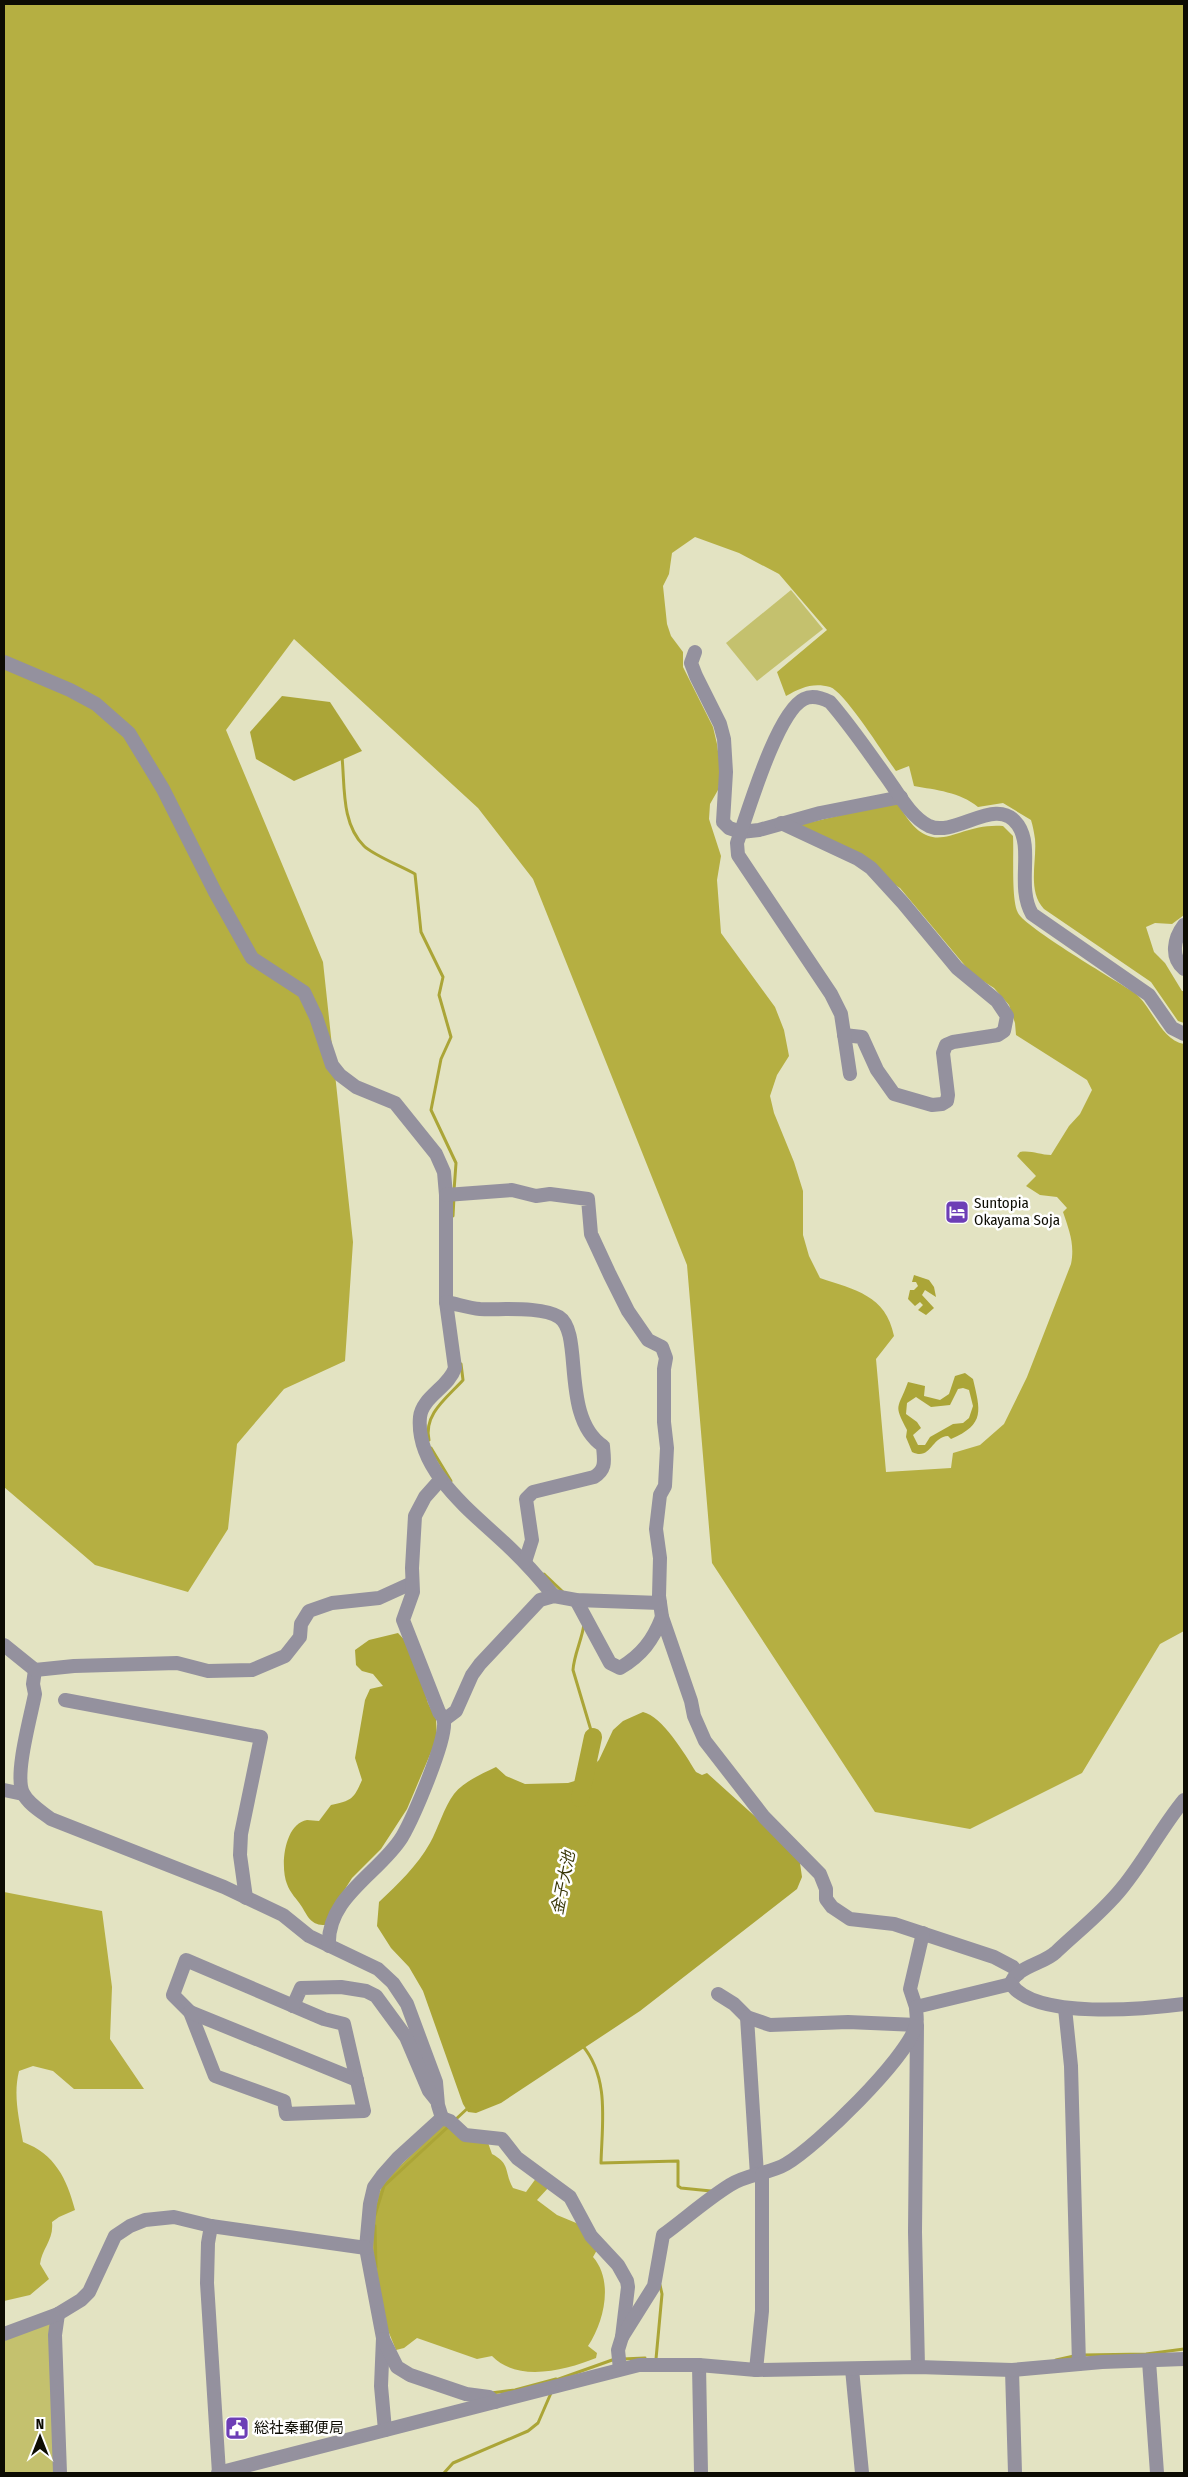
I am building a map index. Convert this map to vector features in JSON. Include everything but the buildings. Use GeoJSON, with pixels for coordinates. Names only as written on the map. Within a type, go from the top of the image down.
{"type":"FeatureCollection","features":[{"type":"Feature","properties":{"kind":"street"},"geometry":{"type":"LineString","coordinates":[[695,652],[691,663],[720,724],[724,739],[726,772],[722,812],[723,822],[729,828],[741,832],[759,830],[846,807],[901,798]]}},
{"type":"Feature","properties":{"kind":"street"},"geometry":{"type":"LineString","coordinates":[[4,662],[70,690],[96,704],[129,733],[163,789],[215,892],[252,958],[304,992],[316,1017],[332,1065],[340,1074],[356,1087],[395,1103],[436,1154],[444,1172],[446,1194],[446,1302],[455,1368],[452,1378],[429,1400],[420,1415],[421,1438],[441,1479],[526,1557],[554,1596]]}},
{"type":"Feature","properties":{"kind":"street"},"geometry":{"type":"LineString","coordinates":[[850,1074],[841,1014],[832,994],[738,854],[737,843],[783,722],[794,706],[806,698],[814,697],[830,702],[901,798],[917,817],[930,827],[942,828],[993,814],[1012,818],[1018,824],[1023,838],[1024,893],[1026,904],[1032,914],[1148,994],[1166,1022],[1172,1028],[1184,1034]]}},
{"type":"Feature","properties":{"kind":"street"},"geometry":{"type":"LineString","coordinates":[[781,823],[858,859],[871,868],[907,907],[957,968],[998,1001],[1007,1016],[1004,1031],[998,1035],[953,1042],[946,1045],[943,1054],[948,1095],[947,1101],[942,1104],[924,1104],[894,1094],[878,1070],[862,1037],[844,1035]]}},
{"type":"Feature","properties":{"kind":"street"},"geometry":{"type":"LineString","coordinates":[[1184,925],[1175,944],[1178,964],[1184,969]]}},
{"type":"Feature","properties":{"kind":"street"},"geometry":{"type":"LineString","coordinates":[[446,1194],[512,1190],[536,1196],[550,1194],[588,1198],[591,1234],[628,1311],[648,1340],[662,1347],[666,1358],[664,1369],[664,1422],[667,1448],[665,1486],[660,1495],[656,1529],[660,1558],[660,1603],[662,1617],[691,1701],[694,1716],[705,1741],[764,1817],[820,1874],[826,1899],[832,1907],[850,1919],[894,1924],[994,1957],[1013,1967],[1014,1979],[1025,1998],[1065,2008],[1130,2010],[1184,2004]]}},
{"type":"Feature","properties":{"kind":"street"},"geometry":{"type":"LineString","coordinates":[[446,1302],[477,1309],[544,1313],[560,1318],[566,1324],[573,1350],[572,1370],[576,1396],[588,1433],[603,1446],[604,1465],[602,1472],[594,1477],[533,1492],[526,1499],[532,1540],[526,1557]]}},
{"type":"Feature","properties":{"kind":"street"},"geometry":{"type":"LineString","coordinates":[[329,1946],[328,1934],[345,1900],[402,1837],[437,1757],[443,1736],[444,1720],[439,1712],[403,1620],[413,1592],[415,1516],[425,1497],[441,1479]]}},
{"type":"Feature","properties":{"kind":"street"},"geometry":{"type":"LineString","coordinates":[[4,1645],[35,1670],[74,1666],[177,1663],[208,1670],[252,1670],[285,1656],[300,1637],[301,1624],[309,1611],[332,1603],[380,1598],[412,1583]]}},
{"type":"Feature","properties":{"kind":"street"},"geometry":{"type":"LineString","coordinates":[[444,1720],[456,1711],[472,1674],[496,1645],[540,1600],[554,1596],[576,1600],[660,1603]]}},
{"type":"Feature","properties":{"kind":"street"},"geometry":{"type":"LineString","coordinates":[[576,1600],[610,1663],[620,1668],[634,1660],[652,1640],[662,1617]]}},
{"type":"Feature","properties":{"kind":"street"},"geometry":{"type":"LineString","coordinates":[[23,1794],[20,1768],[35,1694],[32,1684],[35,1670]]}},
{"type":"Feature","properties":{"kind":"street"},"geometry":{"type":"LineString","coordinates":[[65,1700],[261,1737],[241,1834],[240,1854],[246,1898]]}},
{"type":"Feature","properties":{"kind":"street"},"geometry":{"type":"LineString","coordinates":[[4,1790],[23,1794],[51,1819],[224,1886],[283,1915],[309,1936],[378,1969],[393,1983],[406,2004],[436,2082],[442,2118]]}},
{"type":"Feature","properties":{"kind":"street"},"geometry":{"type":"LineString","coordinates":[[916,2007],[1014,1979],[1051,1957],[1107,1905],[1123,1887],[1170,1817],[1184,1800]]}},
{"type":"Feature","properties":{"kind":"street"},"geometry":{"type":"LineString","coordinates":[[918,2367],[915,2232],[917,2025],[916,2007],[910,1989],[923,1933]]}},
{"type":"Feature","properties":{"kind":"street"},"geometry":{"type":"LineString","coordinates":[[190,2012],[215,2076],[284,2101],[286,2114],[364,2111],[357,2080],[344,2024],[293,2006],[186,1960],[173,1995],[190,2012],[357,2080]]}},
{"type":"Feature","properties":{"kind":"street"},"geometry":{"type":"LineString","coordinates":[[293,2006],[301,1988],[341,1986],[366,1990],[376,1996],[406,2037],[429,2090],[438,2101]]}},
{"type":"Feature","properties":{"kind":"street"},"geometry":{"type":"LineString","coordinates":[[718,1994],[734,2004],[747,2017],[779,2026],[848,2022],[917,2025]]}},
{"type":"Feature","properties":{"kind":"street"},"geometry":{"type":"LineString","coordinates":[[1065,2008],[1071,2066],[1079,2364]]}},
{"type":"Feature","properties":{"kind":"street"},"geometry":{"type":"LineString","coordinates":[[747,2017],[760,2175],[762,2311],[756,2370]]}},
{"type":"Feature","properties":{"kind":"street"},"geometry":{"type":"LineString","coordinates":[[622,2337],[654,2286],[663,2235],[732,2183],[760,2175],[796,2158],[837,2122],[886,2070],[906,2046],[917,2025]]}},
{"type":"Feature","properties":{"kind":"street"},"geometry":{"type":"LineString","coordinates":[[385,2430],[381,2386],[382,2338],[366,2248],[370,2204],[374,2186],[398,2158],[442,2118]]}},
{"type":"Feature","properties":{"kind":"street"},"geometry":{"type":"LineString","coordinates":[[442,2118],[450,2121],[465,2135],[502,2138],[516,2158],[570,2197],[592,2236],[618,2265],[627,2281],[628,2287],[622,2337],[618,2350],[620,2369]]}},
{"type":"Feature","properties":{"kind":"street"},"geometry":{"type":"LineString","coordinates":[[4,2334],[58,2314],[81,2300],[89,2292],[115,2236],[130,2226],[152,2218],[174,2217],[211,2226],[366,2248]]}},
{"type":"Feature","properties":{"kind":"street"},"geometry":{"type":"LineString","coordinates":[[211,2226],[208,2243],[207,2283],[218,2473],[639,2365],[699,2365],[756,2370],[918,2367],[1012,2370],[1079,2364],[1184,2359]]}},
{"type":"Feature","properties":{"kind":"street"},"geometry":{"type":"LineString","coordinates":[[58,2314],[55,2335],[60,2473]]}},
{"type":"Feature","properties":{"kind":"street"},"geometry":{"type":"LineString","coordinates":[[382,2338],[397,2367],[410,2375],[466,2394],[489,2397],[495,2402]]}},
{"type":"Feature","properties":{"kind":"street"},"geometry":{"type":"LineString","coordinates":[[1150,2361],[1157,2473]]}},
{"type":"Feature","properties":{"kind":"street"},"geometry":{"type":"LineString","coordinates":[[699,2365],[701,2473]]}},
{"type":"Feature","properties":{"kind":"street"},"geometry":{"type":"LineString","coordinates":[[852,2369],[862,2473]]}},
{"type":"Feature","properties":{"kind":"street"},"geometry":{"type":"LineString","coordinates":[[1012,2370],[1014,2473]]}},
{"type":"Feature","properties":{"kind":"shaded area"},"geometry":{"type":"Polygon","coordinates":[[[4,4],[1184,4],[1184,915],[1172,924],[1155,923],[1146,927],[1154,952],[1165,963],[1182,991],[1184,991],[1184,1023],[1178,1021],[1151,982],[1044,909],[1039,902],[1034,885],[1035,839],[1031,820],[1003,803],[978,807],[956,795],[914,786],[909,766],[896,771],[845,700],[837,691],[830,687],[818,685],[807,687],[786,696],[777,672],[827,630],[779,574],[739,553],[695,537],[672,553],[669,574],[663,586],[667,624],[671,636],[683,652],[683,667],[713,727],[717,744],[721,773],[718,790],[710,804],[709,819],[721,856],[717,880],[721,933],[775,1007],[784,1030],[789,1056],[777,1075],[770,1096],[774,1113],[794,1162],[803,1191],[803,1235],[809,1256],[820,1278],[857,1291],[876,1303],[884,1311],[890,1322],[894,1336],[876,1359],[886,1472],[951,1468],[953,1453],[980,1445],[1004,1424],[1027,1377],[1071,1264],[1072,1257],[1071,1237],[1063,1212],[1067,1208],[1057,1197],[1040,1195],[1026,1186],[1036,1176],[1017,1156],[1020,1152],[1051,1155],[1069,1126],[1080,1114],[1092,1090],[1087,1080],[1016,1035],[1015,1023],[1009,1005],[994,988],[972,974],[900,888],[799,825],[897,802],[910,822],[922,833],[933,837],[944,837],[985,826],[1003,826],[1013,836],[1014,898],[1018,913],[1053,941],[1135,993],[1163,1030],[1176,1041],[1184,1044],[1184,1631],[1160,1644],[1082,1773],[970,1829],[875,1812],[712,1563],[687,1265],[533,879],[478,808],[294,639],[226,730],[323,962],[353,1242],[345,1361],[284,1389],[237,1444],[228,1529],[188,1592],[95,1565],[4,1487],[4,4]]]}},
{"type":"Feature","properties":{"kind":"shaded area"},"geometry":{"type":"Polygon","coordinates":[[[791,590],[823,629],[757,681],[726,643],[791,590]]]}},
{"type":"Feature","properties":{"kind":"shaded area"},"geometry":{"type":"Polygon","coordinates":[[[4,1892],[102,1911],[112,1987],[110,2039],[144,2089],[74,2089],[53,2071],[33,2066],[19,2071],[17,2098],[23,2142],[44,2153],[58,2169],[68,2188],[75,2210],[52,2222],[50,2239],[40,2264],[49,2279],[30,2295],[4,2301],[4,1892]]]}},
{"type":"Feature","properties":{"kind":"shaded area"},"geometry":{"type":"Polygon","coordinates":[[[445,2123],[487,2140],[492,2154],[505,2165],[513,2188],[526,2192],[537,2177],[549,2187],[537,2200],[557,2215],[581,2225],[597,2250],[593,2257],[599,2267],[605,2289],[602,2314],[588,2346],[597,2353],[596,2358],[557,2370],[528,2372],[503,2364],[492,2356],[477,2359],[417,2338],[404,2348],[396,2350],[387,2328],[371,2243],[378,2196],[384,2181],[445,2123]]]}},
{"type":"Feature","properties":{"kind":"shaded area"},"geometry":{"type":"Polygon","coordinates":[[[52,2320],[58,2473],[4,2473],[4,2338],[52,2320]]]}},
{"type":"Feature","properties":{"kind":"water"},"geometry":{"type":"Polygon","coordinates":[[[282,696],[330,702],[362,751],[294,781],[256,759],[250,732],[282,696]]]}},
{"type":"Feature","properties":{"kind":"water"},"geometry":{"type":"Polygon","coordinates":[[[914,1275],[929,1280],[934,1287],[936,1297],[925,1290],[922,1295],[934,1308],[926,1315],[918,1310],[923,1305],[920,1302],[915,1306],[908,1299],[910,1290],[914,1290],[918,1286],[916,1282],[912,1282],[914,1275]]]}},
{"type":"Feature","properties":{"kind":"water"},"geometry":{"type":"Polygon","coordinates":[[[965,1373],[973,1379],[978,1408],[975,1422],[970,1428],[951,1439],[948,1436],[942,1437],[923,1453],[912,1452],[906,1437],[907,1430],[898,1406],[908,1382],[925,1386],[924,1396],[940,1400],[949,1394],[955,1376],[965,1373]],[[958,1389],[950,1405],[931,1407],[916,1397],[907,1403],[906,1414],[917,1422],[921,1428],[913,1435],[918,1445],[925,1445],[930,1437],[953,1424],[963,1423],[969,1418],[973,1406],[969,1390],[958,1389]]]}},
{"type":"Feature","properties":{"kind":"water"},"geometry":{"type":"Polygon","coordinates":[[[398,1633],[411,1647],[428,1703],[436,1719],[437,1738],[407,1809],[381,1849],[352,1878],[340,1897],[328,1925],[318,1924],[309,1918],[288,1887],[284,1867],[286,1847],[293,1829],[299,1823],[307,1820],[319,1821],[331,1805],[351,1798],[357,1791],[362,1780],[355,1758],[365,1700],[370,1689],[383,1686],[373,1674],[362,1671],[356,1665],[355,1650],[369,1640],[398,1633]]]}},
{"type":"Feature","properties":{"kind":"water"},"geometry":{"type":"Polygon","coordinates":[[[643,1712],[650,1715],[665,1728],[696,1772],[702,1775],[707,1773],[799,1856],[802,1877],[797,1889],[640,2011],[501,2103],[476,2113],[468,2112],[463,2104],[423,1991],[409,1967],[391,1948],[377,1926],[379,1902],[413,1867],[425,1851],[450,1799],[463,1785],[496,1767],[506,1776],[525,1784],[568,1783],[578,1780],[599,1760],[613,1730],[623,1721],[643,1712]]]}},
{"type":"Feature","properties":{"kind":"waterway"},"geometry":{"type":"LineString","coordinates":[[342,757],[344,792],[351,826],[368,850],[415,874],[421,932],[443,977],[439,995],[451,1037],[441,1059],[431,1110],[456,1163],[454,1191]]}},
{"type":"Feature","properties":{"kind":"waterway"},"geometry":{"type":"LineString","coordinates":[[453,1216],[454,1197]]}},
{"type":"Feature","properties":{"kind":"waterway"},"geometry":{"type":"LineString","coordinates":[[429,1440],[428,1431],[433,1414],[463,1380],[461,1364]]}},
{"type":"Feature","properties":{"kind":"waterway"},"geometry":{"type":"LineString","coordinates":[[431,1448],[451,1481]]}},
{"type":"Feature","properties":{"kind":"waterway"},"geometry":{"type":"LineString","coordinates":[[544,1574],[563,1592]]}},
{"type":"Feature","properties":{"kind":"waterway"},"geometry":{"type":"LineString","coordinates":[[584,1624],[573,1670],[593,1737]]}},
{"type":"Feature","properties":{"kind":"waterway","name":"金子大池"},"geometry":{"type":"LineString","coordinates":[[580,1798],[593,1737]]}},
{"type":"Feature","properties":{"kind":"waterway"},"geometry":{"type":"LineString","coordinates":[[582,2045],[591,2058],[601,2086],[603,2117],[601,2163],[678,2161],[678,2186],[681,2188],[711,2191]]}},
{"type":"Feature","properties":{"kind":"waterway"},"geometry":{"type":"LineString","coordinates":[[455,2120],[469,2107]]}},
{"type":"Feature","properties":{"kind":"waterway"},"geometry":{"type":"LineString","coordinates":[[375,2215],[384,2186],[449,2126]]}},
{"type":"Feature","properties":{"kind":"waterway"},"geometry":{"type":"LineString","coordinates":[[375,2226],[376,2267]]}},
{"type":"Feature","properties":{"kind":"waterway"},"geometry":{"type":"LineString","coordinates":[[656,2359],[662,2294],[660,2285]]}},
{"type":"Feature","properties":{"kind":"waterway"},"geometry":{"type":"LineString","coordinates":[[1083,2355],[1146,2354],[1184,2349]]}},
{"type":"Feature","properties":{"kind":"waterway"},"geometry":{"type":"LineString","coordinates":[[1056,2360],[1074,2356]]}},
{"type":"Feature","properties":{"kind":"waterway"},"geometry":{"type":"LineString","coordinates":[[622,2359],[645,2358]]}},
{"type":"Feature","properties":{"kind":"waterway"},"geometry":{"type":"LineString","coordinates":[[556,2380],[615,2359]]}},
{"type":"Feature","properties":{"kind":"waterway"},"geometry":{"type":"LineString","coordinates":[[491,2393],[515,2390],[556,2379]]}},
{"type":"Feature","properties":{"kind":"waterway"},"geometry":{"type":"LineString","coordinates":[[444,2473],[453,2463],[528,2431],[538,2423],[551,2393]]}},
{"type":"Feature","properties":{"kind":"place","name":"Suntopia Okayama Soja"},"geometry":{"type":"Point","coordinates":[957,1212]}},
{"type":"Feature","properties":{"kind":"place","name":"総社秦郵便局"},"geometry":{"type":"Point","coordinates":[237,2428]}}]}
